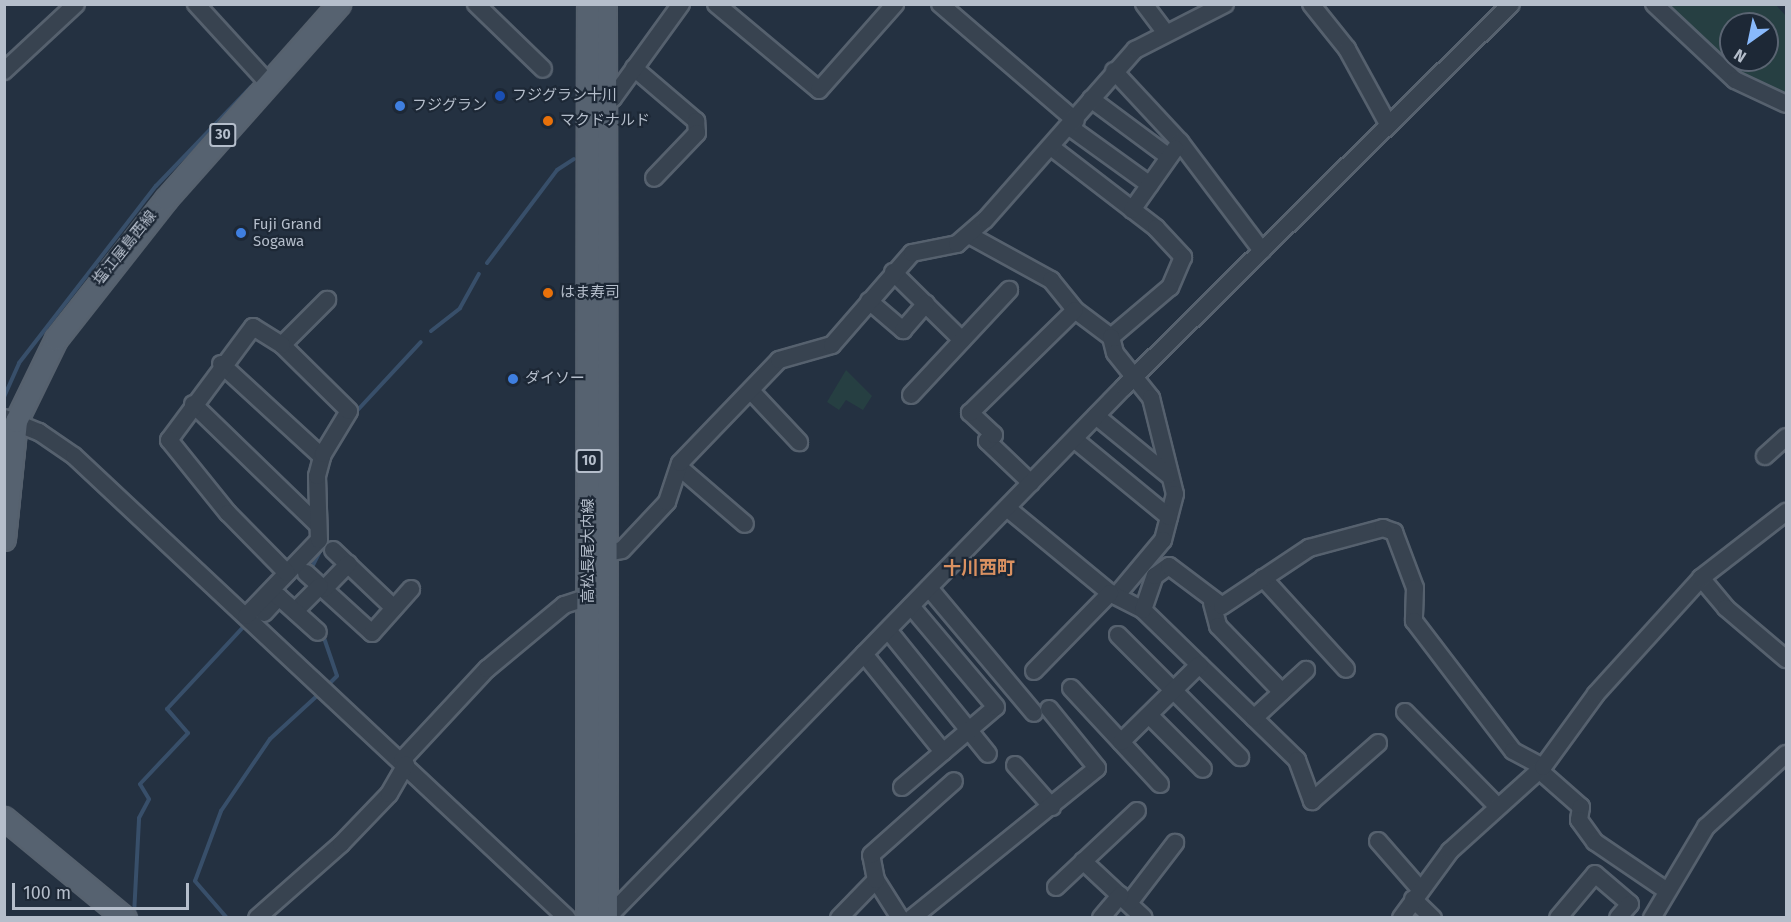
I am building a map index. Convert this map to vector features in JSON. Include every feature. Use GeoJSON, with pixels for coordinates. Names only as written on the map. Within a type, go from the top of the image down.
{"type":"FeatureCollection","features":[{"type":"Feature","properties":{"kind":"main road","name":"塩江屋島西線"},"geometry":{"type":"LineString","coordinates":[[4,538],[10,420],[47,354],[97,283],[339,4]]}},
{"type":"Feature","properties":{"kind":"main road","name":"高松長尾大内線"},"geometry":{"type":"LineString","coordinates":[[588,4],[597,555]]}},
{"type":"Feature","properties":{"kind":"main road","name":"高松長尾大内線"},"geometry":{"type":"LineString","coordinates":[[604,4],[597,594],[607,918]]}},
{"type":"Feature","properties":{"kind":"main road","name":"高松長尾大内線"},"geometry":{"type":"LineString","coordinates":[[587,918],[597,594]]}},
{"type":"Feature","properties":{"kind":"main road"},"geometry":{"type":"LineString","coordinates":[[4,818],[125,918]]}},
{"type":"Feature","properties":{"kind":"street"},"geometry":{"type":"LineString","coordinates":[[4,71],[76,4]]}},
{"type":"Feature","properties":{"kind":"street"},"geometry":{"type":"LineString","coordinates":[[196,4],[269,84]]}},
{"type":"Feature","properties":{"kind":"street"},"geometry":{"type":"LineString","coordinates":[[476,4],[543,69]]}},
{"type":"Feature","properties":{"kind":"street"},"geometry":{"type":"LineString","coordinates":[[604,98],[613,98],[681,4]]}},
{"type":"Feature","properties":{"kind":"street"},"geometry":{"type":"LineString","coordinates":[[716,4],[819,90],[895,4]]}},
{"type":"Feature","properties":{"kind":"street"},"geometry":{"type":"LineString","coordinates":[[940,4],[1073,125],[1150,185]]}},
{"type":"Feature","properties":{"kind":"street"},"geometry":{"type":"LineString","coordinates":[[1144,4],[1166,33]]}},
{"type":"Feature","properties":{"kind":"street"},"geometry":{"type":"LineString","coordinates":[[597,555],[622,550],[666,502],[679,467],[791,353],[832,345],[893,272],[912,253],[946,247],[969,235],[1073,125],[1114,71],[1135,50],[1225,4]]}},
{"type":"Feature","properties":{"kind":"street"},"geometry":{"type":"LineString","coordinates":[[1311,4],[1347,49],[1388,124]]}},
{"type":"Feature","properties":{"kind":"street"},"geometry":{"type":"LineString","coordinates":[[607,918],[1096,416],[1511,4]]}},
{"type":"Feature","properties":{"kind":"street"},"geometry":{"type":"LineString","coordinates":[[1657,5],[1735,80],[1786,104]]}},
{"type":"Feature","properties":{"kind":"street"},"geometry":{"type":"LineString","coordinates":[[634,68],[696,121],[697,133],[654,178]]}},
{"type":"Feature","properties":{"kind":"street"},"geometry":{"type":"LineString","coordinates":[[1114,71],[1180,142],[1262,251]]}},
{"type":"Feature","properties":{"kind":"street"},"geometry":{"type":"LineString","coordinates":[[1091,99],[1169,157]]}},
{"type":"Feature","properties":{"kind":"street"},"geometry":{"type":"LineString","coordinates":[[1132,210],[1180,142]]}},
{"type":"Feature","properties":{"kind":"street"},"geometry":{"type":"LineString","coordinates":[[1051,147],[1132,210],[1183,257],[1170,287],[1111,337]]}},
{"type":"Feature","properties":{"kind":"street"},"geometry":{"type":"LineString","coordinates":[[969,235],[1051,280],[1075,310],[1111,337],[1115,353],[1136,376],[1162,428],[1169,476],[1175,494],[1163,540],[1113,595],[1034,671]]}},
{"type":"Feature","properties":{"kind":"street"},"geometry":{"type":"LineString","coordinates":[[893,272],[962,340]]}},
{"type":"Feature","properties":{"kind":"street"},"geometry":{"type":"LineString","coordinates":[[910,395],[1009,290]]}},
{"type":"Feature","properties":{"kind":"street"},"geometry":{"type":"LineString","coordinates":[[282,345],[327,300]]}},
{"type":"Feature","properties":{"kind":"street"},"geometry":{"type":"LineString","coordinates":[[869,301],[903,330],[926,304]]}},
{"type":"Feature","properties":{"kind":"street"},"geometry":{"type":"LineString","coordinates":[[1031,483],[987,441],[994,435],[970,413],[1075,310]]}},
{"type":"Feature","properties":{"kind":"street"},"geometry":{"type":"LineString","coordinates":[[250,620],[287,573],[319,540],[322,457],[349,411],[282,345],[252,327],[221,364],[169,440],[287,573]]}},
{"type":"Feature","properties":{"kind":"street"},"geometry":{"type":"LineString","coordinates":[[221,364],[322,457]]}},
{"type":"Feature","properties":{"kind":"street"},"geometry":{"type":"LineString","coordinates":[[752,392],[799,442]]}},
{"type":"Feature","properties":{"kind":"street"},"geometry":{"type":"LineString","coordinates":[[193,404],[318,525]]}},
{"type":"Feature","properties":{"kind":"street"},"geometry":{"type":"LineString","coordinates":[[1096,416],[1169,476]]}},
{"type":"Feature","properties":{"kind":"street"},"geometry":{"type":"LineString","coordinates":[[10,420],[74,456],[404,762],[549,912],[567,918]]}},
{"type":"Feature","properties":{"kind":"street"},"geometry":{"type":"LineString","coordinates":[[1765,456],[1786,437]]}},
{"type":"Feature","properties":{"kind":"street"},"geometry":{"type":"LineString","coordinates":[[1074,439],[1169,517]]}},
{"type":"Feature","properties":{"kind":"street"},"geometry":{"type":"LineString","coordinates":[[679,467],[745,524]]}},
{"type":"Feature","properties":{"kind":"street"},"geometry":{"type":"LineString","coordinates":[[1007,508],[1113,595],[1143,610],[1297,760],[1312,801],[1378,743]]}},
{"type":"Feature","properties":{"kind":"street"},"geometry":{"type":"LineString","coordinates":[[1401,918],[1417,894],[1496,805],[1541,769],[1596,694],[1701,578],[1786,513]]}},
{"type":"Feature","properties":{"kind":"street"},"geometry":{"type":"LineString","coordinates":[[1143,610],[1155,576],[1169,566],[1212,603],[1222,606],[1309,548],[1383,528],[1394,532],[1415,588],[1414,621],[1513,750],[1541,769],[1581,807],[1579,820],[1595,842],[1667,891]]}},
{"type":"Feature","properties":{"kind":"street"},"geometry":{"type":"LineString","coordinates":[[333,550],[394,608]]}},
{"type":"Feature","properties":{"kind":"street"},"geometry":{"type":"LineString","coordinates":[[295,611],[348,564]]}},
{"type":"Feature","properties":{"kind":"street"},"geometry":{"type":"LineString","coordinates":[[306,573],[372,633],[411,589]]}},
{"type":"Feature","properties":{"kind":"street"},"geometry":{"type":"LineString","coordinates":[[1263,578],[1346,669]]}},
{"type":"Feature","properties":{"kind":"street"},"geometry":{"type":"LineString","coordinates":[[1701,578],[1726,608],[1786,659]]}},
{"type":"Feature","properties":{"kind":"street"},"geometry":{"type":"LineString","coordinates":[[912,918],[1052,807],[1097,768],[929,588]]}},
{"type":"Feature","properties":{"kind":"street"},"geometry":{"type":"LineString","coordinates":[[257,918],[341,844],[389,794],[404,762],[487,669],[564,605],[597,594]]}},
{"type":"Feature","properties":{"kind":"street"},"geometry":{"type":"LineString","coordinates":[[250,620],[279,597],[318,632]]}},
{"type":"Feature","properties":{"kind":"street"},"geometry":{"type":"LineString","coordinates":[[1212,603],[1218,626],[1282,692]]}},
{"type":"Feature","properties":{"kind":"street"},"geometry":{"type":"LineString","coordinates":[[902,787],[996,707],[911,606]]}},
{"type":"Feature","properties":{"kind":"street"},"geometry":{"type":"LineString","coordinates":[[888,630],[988,754]]}},
{"type":"Feature","properties":{"kind":"street"},"geometry":{"type":"LineString","coordinates":[[1118,635],[1240,757]]}},
{"type":"Feature","properties":{"kind":"street"},"geometry":{"type":"LineString","coordinates":[[864,654],[943,752]]}},
{"type":"Feature","properties":{"kind":"street"},"geometry":{"type":"LineString","coordinates":[[1121,742],[1199,665]]}},
{"type":"Feature","properties":{"kind":"street"},"geometry":{"type":"LineString","coordinates":[[1254,718],[1306,670]]}},
{"type":"Feature","properties":{"kind":"street"},"geometry":{"type":"LineString","coordinates":[[1071,688],[1160,784]]}},
{"type":"Feature","properties":{"kind":"street"},"geometry":{"type":"LineString","coordinates":[[1405,712],[1496,805]]}},
{"type":"Feature","properties":{"kind":"street"},"geometry":{"type":"LineString","coordinates":[[1149,715],[1203,769]]}},
{"type":"Feature","properties":{"kind":"street"},"geometry":{"type":"LineString","coordinates":[[1652,918],[1706,827],[1786,754]]}},
{"type":"Feature","properties":{"kind":"street"},"geometry":{"type":"LineString","coordinates":[[1015,765],[1052,807]]}},
{"type":"Feature","properties":{"kind":"street"},"geometry":{"type":"LineString","coordinates":[[900,918],[876,880],[871,855],[954,781]]}},
{"type":"Feature","properties":{"kind":"street"},"geometry":{"type":"LineString","coordinates":[[1056,887],[1137,811]]}},
{"type":"Feature","properties":{"kind":"street"},"geometry":{"type":"LineString","coordinates":[[1378,841],[1433,918]]}},
{"type":"Feature","properties":{"kind":"street"},"geometry":{"type":"LineString","coordinates":[[1101,918],[1125,899],[1175,843]]}},
{"type":"Feature","properties":{"kind":"street"},"geometry":{"type":"LineString","coordinates":[[1083,861],[1144,918]]}},
{"type":"Feature","properties":{"kind":"street"},"geometry":{"type":"LineString","coordinates":[[1558,918],[1595,874],[1630,904],[1618,918]]}},
{"type":"Feature","properties":{"kind":"street"},"geometry":{"type":"LineString","coordinates":[[840,918],[876,880]]}},
{"type":"Feature","properties":{"kind":"green space"},"geometry":{"type":"Polygon","coordinates":[[[1668,4],[1776,5],[1786,16],[1786,100],[1733,72],[1779,72],[1779,12],[1719,12],[1719,59],[1665,7],[1668,4]]]}},
{"type":"Feature","properties":{"kind":"green space"},"geometry":{"type":"Polygon","coordinates":[[[846,370],[872,396],[863,410],[846,400],[839,410],[827,402],[846,370]]]}},
{"type":"Feature","properties":{"kind":"waterway"},"geometry":{"type":"LineString","coordinates":[[4,397],[19,363],[156,186],[251,87]]}},
{"type":"Feature","properties":{"kind":"waterway"},"geometry":{"type":"LineString","coordinates":[[487,263],[557,170],[574,159]]}},
{"type":"Feature","properties":{"kind":"waterway"},"geometry":{"type":"LineString","coordinates":[[431,331],[460,308],[479,274]]}},
{"type":"Feature","properties":{"kind":"waterway"},"geometry":{"type":"LineString","coordinates":[[354,414],[421,342]]}},
{"type":"Feature","properties":{"kind":"waterway"},"geometry":{"type":"LineString","coordinates":[[313,565],[326,540]]}},
{"type":"Feature","properties":{"kind":"waterway"},"geometry":{"type":"LineString","coordinates":[[134,915],[139,818],[149,799],[140,784],[188,733],[167,709],[246,624]]}},
{"type":"Feature","properties":{"kind":"waterway"},"geometry":{"type":"LineString","coordinates":[[323,635],[337,676],[329,684]]}},
{"type":"Feature","properties":{"kind":"waterway"},"geometry":{"type":"LineString","coordinates":[[227,918],[195,881],[221,811],[270,739],[318,695]]}},
{"type":"Feature","properties":{"kind":"place","name":"フジグラン十川"},"geometry":{"type":"Point","coordinates":[500,96]}},
{"type":"Feature","properties":{"kind":"place","name":"フジグラン"},"geometry":{"type":"Point","coordinates":[400,106]}},
{"type":"Feature","properties":{"kind":"place","name":"マクドナルド"},"geometry":{"type":"Point","coordinates":[548,121]}},
{"type":"Feature","properties":{"kind":"place","name":"Fuji Grand Sogawa"},"geometry":{"type":"Point","coordinates":[241,233]}},
{"type":"Feature","properties":{"kind":"place","name":"はま寿司"},"geometry":{"type":"Point","coordinates":[548,293]}},
{"type":"Feature","properties":{"kind":"place","name":"ダイソー"},"geometry":{"type":"Point","coordinates":[513,379]}},
{"type":"Feature","properties":{"kind":"district","name":"十川西町"},"geometry":{"type":"Point","coordinates":[979,568]}}]}
